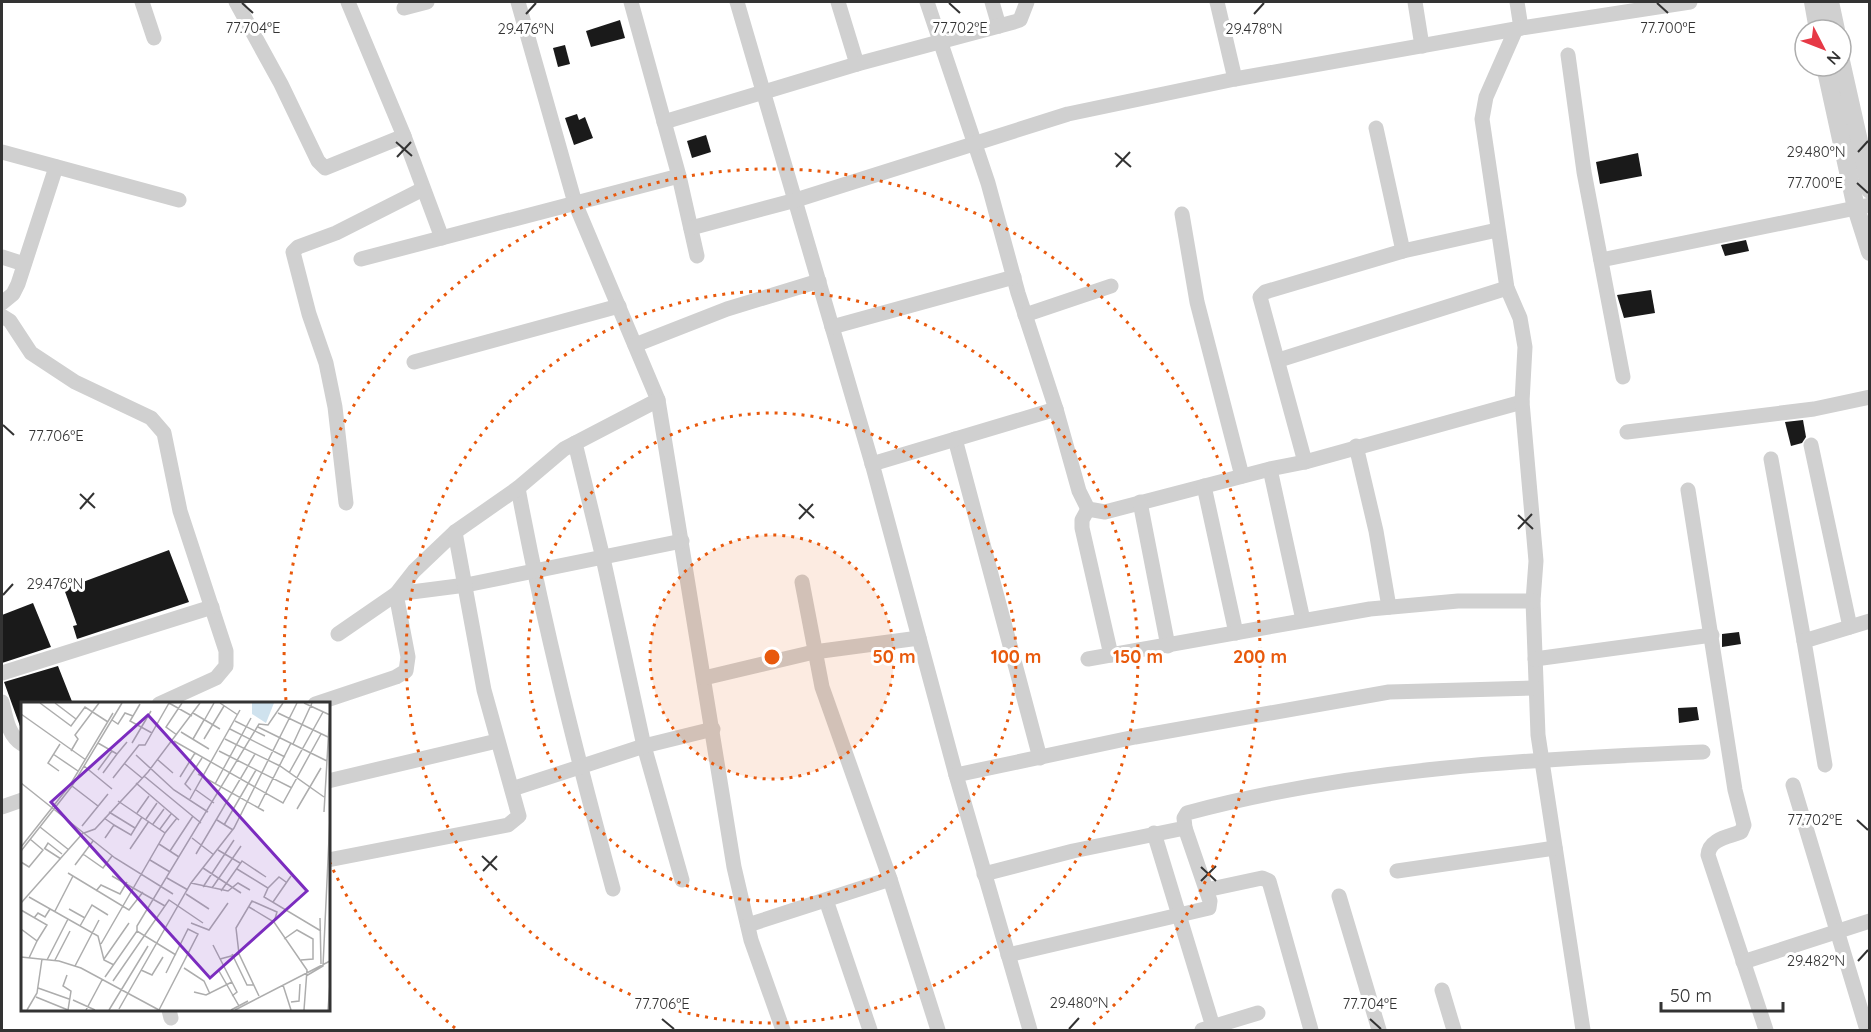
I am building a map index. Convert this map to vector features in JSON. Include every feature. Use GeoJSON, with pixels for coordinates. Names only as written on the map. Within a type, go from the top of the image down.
{"type":"FeatureCollection","features":[{"type":"Feature","properties":{"kind":"street"},"geometry":{"type":"LineString","coordinates":[[142,2],[154,38]]}},
{"type":"Feature","properties":{"kind":"street"},"geometry":{"type":"LineString","coordinates":[[236,2],[281,84],[318,161],[325,168],[404,136]]}},
{"type":"Feature","properties":{"kind":"street"},"geometry":{"type":"LineString","coordinates":[[348,2],[404,136],[442,238]]}},
{"type":"Feature","properties":{"kind":"street"},"geometry":{"type":"LineString","coordinates":[[404,8],[428,2]]}},
{"type":"Feature","properties":{"kind":"street"},"geometry":{"type":"LineString","coordinates":[[518,2],[575,204],[658,400],[734,867],[748,925],[783,1030]]}},
{"type":"Feature","properties":{"kind":"street"},"geometry":{"type":"LineString","coordinates":[[631,2],[679,176],[697,256]]}},
{"type":"Feature","properties":{"kind":"street"},"geometry":{"type":"LineString","coordinates":[[737,2],[872,464],[984,874],[1030,1030]]}},
{"type":"Feature","properties":{"kind":"street"},"geometry":{"type":"LineString","coordinates":[[838,2],[857,64]]}},
{"type":"Feature","properties":{"kind":"street"},"geometry":{"type":"LineString","coordinates":[[927,2],[975,146],[1079,491],[1088,509]]}},
{"type":"Feature","properties":{"kind":"street"},"geometry":{"type":"LineString","coordinates":[[992,2],[999,26]]}},
{"type":"Feature","properties":{"kind":"street"},"geometry":{"type":"LineString","coordinates":[[664,122],[857,64],[1020,20],[1027,2]]}},
{"type":"Feature","properties":{"kind":"street"},"geometry":{"type":"LineString","coordinates":[[1217,2],[1235,79]]}},
{"type":"Feature","properties":{"kind":"street"},"geometry":{"type":"LineString","coordinates":[[1416,2],[1422,46]]}},
{"type":"Feature","properties":{"kind":"street"},"geometry":{"type":"LineString","coordinates":[[1517,2],[1518,28],[1482,110],[1497,230],[1507,288],[1520,318],[1525,347],[1522,402],[1536,561],[1533,601],[1535,688],[1541,758],[1583,1030]]}},
{"type":"Feature","properties":{"kind":"street"},"geometry":{"type":"LineString","coordinates":[[691,228],[795,200],[975,146],[1068,114],[1235,79],[1518,28],[1690,2]]}},
{"type":"Feature","properties":{"kind":"street"},"geometry":{"type":"LineString","coordinates":[[1813,2],[1816,18]]}},
{"type":"Feature","properties":{"kind":"street"},"geometry":{"type":"LineString","coordinates":[[1830,2],[1833,18]]}},
{"type":"Feature","properties":{"kind":"street"},"geometry":{"type":"LineString","coordinates":[[1568,56],[1601,260],[1623,377]]}},
{"type":"Feature","properties":{"kind":"street"},"geometry":{"type":"LineString","coordinates":[[1828,78],[1863,207],[1869,252]]}},
{"type":"Feature","properties":{"kind":"street"},"geometry":{"type":"LineString","coordinates":[[1845,78],[1869,190]]}},
{"type":"Feature","properties":{"kind":"street"},"geometry":{"type":"LineString","coordinates":[[1376,128],[1403,251]]}},
{"type":"Feature","properties":{"kind":"street"},"geometry":{"type":"LineString","coordinates":[[2,152],[179,200]]}},
{"type":"Feature","properties":{"kind":"street"},"geometry":{"type":"LineString","coordinates":[[2,303],[13,294],[56,167]]}},
{"type":"Feature","properties":{"kind":"street"},"geometry":{"type":"LineString","coordinates":[[361,259],[679,176]]}},
{"type":"Feature","properties":{"kind":"street"},"geometry":{"type":"LineString","coordinates":[[346,504],[335,407],[326,363],[309,314],[292,252],[298,247],[336,233],[423,189]]}},
{"type":"Feature","properties":{"kind":"street"},"geometry":{"type":"LineString","coordinates":[[1601,260],[1863,207]]}},
{"type":"Feature","properties":{"kind":"street"},"geometry":{"type":"LineString","coordinates":[[1182,214],[1197,302],[1242,476]]}},
{"type":"Feature","properties":{"kind":"street"},"geometry":{"type":"LineString","coordinates":[[1305,462],[1279,360],[1260,303],[1262,294],[1403,251],[1497,230]]}},
{"type":"Feature","properties":{"kind":"street"},"geometry":{"type":"LineString","coordinates":[[2,257],[24,264]]}},
{"type":"Feature","properties":{"kind":"street"},"geometry":{"type":"LineString","coordinates":[[832,327],[1014,277]]}},
{"type":"Feature","properties":{"kind":"street"},"geometry":{"type":"LineString","coordinates":[[635,345],[727,309],[819,280]]}},
{"type":"Feature","properties":{"kind":"street"},"geometry":{"type":"LineString","coordinates":[[1025,315],[1111,286]]}},
{"type":"Feature","properties":{"kind":"street"},"geometry":{"type":"LineString","coordinates":[[1279,360],[1507,288]]}},
{"type":"Feature","properties":{"kind":"street"},"geometry":{"type":"LineString","coordinates":[[414,362],[619,306]]}},
{"type":"Feature","properties":{"kind":"street"},"geometry":{"type":"LineString","coordinates":[[2,315],[10,321],[31,352],[75,382],[141,412],[159,425],[166,440],[180,511],[226,651],[226,666],[216,678],[163,702]]}},
{"type":"Feature","properties":{"kind":"street"},"geometry":{"type":"LineString","coordinates":[[1627,432],[1814,409],[1869,397]]}},
{"type":"Feature","properties":{"kind":"street"},"geometry":{"type":"LineString","coordinates":[[338,634],[396,594],[414,571],[455,532],[518,488],[575,443],[658,400]]}},
{"type":"Feature","properties":{"kind":"street"},"geometry":{"type":"LineString","coordinates":[[1088,509],[1105,512],[1270,468],[1305,462],[1356,446],[1522,402]]}},
{"type":"Feature","properties":{"kind":"street"},"geometry":{"type":"LineString","coordinates":[[872,464],[1056,409]]}},
{"type":"Feature","properties":{"kind":"street"},"geometry":{"type":"LineString","coordinates":[[955,439],[1040,758]]}},
{"type":"Feature","properties":{"kind":"street"},"geometry":{"type":"LineString","coordinates":[[575,443],[603,558],[644,747],[682,880]]}},
{"type":"Feature","properties":{"kind":"street"},"geometry":{"type":"LineString","coordinates":[[1811,445],[1850,627]]}},
{"type":"Feature","properties":{"kind":"street"},"geometry":{"type":"LineString","coordinates":[[1356,446],[1376,531],[1389,607]]}},
{"type":"Feature","properties":{"kind":"street"},"geometry":{"type":"LineString","coordinates":[[1771,459],[1826,765]]}},
{"type":"Feature","properties":{"kind":"street"},"geometry":{"type":"LineString","coordinates":[[1270,468],[1304,620]]}},
{"type":"Feature","properties":{"kind":"street"},"geometry":{"type":"LineString","coordinates":[[1204,486],[1236,633]]}},
{"type":"Feature","properties":{"kind":"street"},"geometry":{"type":"LineString","coordinates":[[518,488],[533,570],[580,767],[613,889]]}},
{"type":"Feature","properties":{"kind":"street"},"geometry":{"type":"LineString","coordinates":[[1688,490],[1735,790],[1744,825],[1740,832],[1711,845],[1708,855],[1766,1030]]}},
{"type":"Feature","properties":{"kind":"street"},"geometry":{"type":"LineString","coordinates":[[1140,502],[1168,646]]}},
{"type":"Feature","properties":{"kind":"street"},"geometry":{"type":"LineString","coordinates":[[1088,509],[1082,520],[1082,528],[1111,656]]}},
{"type":"Feature","properties":{"kind":"street"},"geometry":{"type":"LineString","coordinates":[[330,860],[513,823],[517,820],[519,811],[497,741],[471,630],[466,585],[455,532]]}},
{"type":"Feature","properties":{"kind":"street"},"geometry":{"type":"LineString","coordinates":[[396,594],[466,585],[682,541]]}},
{"type":"Feature","properties":{"kind":"street"},"geometry":{"type":"LineString","coordinates":[[802,582],[822,687],[890,879],[938,1030]]}},
{"type":"Feature","properties":{"kind":"street"},"geometry":{"type":"LineString","coordinates":[[321,702],[396,677],[406,671],[408,657],[396,594]]}},
{"type":"Feature","properties":{"kind":"street"},"geometry":{"type":"LineString","coordinates":[[1088,659],[1389,607],[1458,601],[1533,601]]}},
{"type":"Feature","properties":{"kind":"street"},"geometry":{"type":"LineString","coordinates":[[2,673],[212,607]]}},
{"type":"Feature","properties":{"kind":"street"},"geometry":{"type":"LineString","coordinates":[[1804,641],[1869,621]]}},
{"type":"Feature","properties":{"kind":"street"},"geometry":{"type":"LineString","coordinates":[[1535,659],[1712,635]]}},
{"type":"Feature","properties":{"kind":"street"},"geometry":{"type":"LineString","coordinates":[[704,678],[814,652],[919,638]]}},
{"type":"Feature","properties":{"kind":"street"},"geometry":{"type":"LineString","coordinates":[[957,775],[1135,737],[1389,692],[1535,688]]}},
{"type":"Feature","properties":{"kind":"street"},"geometry":{"type":"LineString","coordinates":[[2,702],[8,727],[16,740],[21,743]]}},
{"type":"Feature","properties":{"kind":"street"},"geometry":{"type":"LineString","coordinates":[[512,789],[644,747],[713,729]]}},
{"type":"Feature","properties":{"kind":"street"},"geometry":{"type":"LineString","coordinates":[[330,781],[497,741]]}},
{"type":"Feature","properties":{"kind":"street"},"geometry":{"type":"LineString","coordinates":[[1008,955],[1209,908],[1210,901],[1185,828],[1184,819],[1187,813],[1291,789],[1541,758],[1703,752]]}},
{"type":"Feature","properties":{"kind":"street"},"geometry":{"type":"LineString","coordinates":[[1792,785],[1867,1030]]}},
{"type":"Feature","properties":{"kind":"street"},"geometry":{"type":"LineString","coordinates":[[2,807],[21,800]]}},
{"type":"Feature","properties":{"kind":"street"},"geometry":{"type":"LineString","coordinates":[[984,874],[1154,833],[1185,828]]}},
{"type":"Feature","properties":{"kind":"street"},"geometry":{"type":"LineString","coordinates":[[1154,833],[1209,1029],[1258,1013]]}},
{"type":"Feature","properties":{"kind":"street"},"geometry":{"type":"LineString","coordinates":[[1397,871],[1555,848]]}},
{"type":"Feature","properties":{"kind":"street"},"geometry":{"type":"LineString","coordinates":[[748,925],[890,879]]}},
{"type":"Feature","properties":{"kind":"street"},"geometry":{"type":"LineString","coordinates":[[1206,890],[1257,879],[1269,881],[1311,1030]]}},
{"type":"Feature","properties":{"kind":"street"},"geometry":{"type":"LineString","coordinates":[[1339,896],[1379,1030]]}},
{"type":"Feature","properties":{"kind":"street"},"geometry":{"type":"LineString","coordinates":[[826,900],[870,1030]]}},
{"type":"Feature","properties":{"kind":"street"},"geometry":{"type":"LineString","coordinates":[[1743,962],[1838,933],[1869,921]]}},
{"type":"Feature","properties":{"kind":"street"},"geometry":{"type":"LineString","coordinates":[[1442,990],[1454,1030]]}},
{"type":"Feature","properties":{"kind":"building"},"geometry":{"type":"Polygon","coordinates":[[[620,20],[625,38],[591,47],[586,31],[620,20]]]}},
{"type":"Feature","properties":{"kind":"building"},"geometry":{"type":"Polygon","coordinates":[[[565,45],[570,64],[558,67],[553,48],[565,45]]]}},
{"type":"Feature","properties":{"kind":"building"},"geometry":{"type":"Polygon","coordinates":[[[577,114],[579,120],[585,117],[593,138],[574,145],[565,118],[577,114]]]}},
{"type":"Feature","properties":{"kind":"building"},"geometry":{"type":"Polygon","coordinates":[[[706,135],[711,152],[692,158],[687,141],[706,135]]]}},
{"type":"Feature","properties":{"kind":"building"},"geometry":{"type":"Polygon","coordinates":[[[1638,153],[1642,176],[1600,184],[1596,162],[1638,153]]]}},
{"type":"Feature","properties":{"kind":"building"},"geometry":{"type":"Polygon","coordinates":[[[1746,240],[1749,251],[1725,256],[1721,245],[1746,240]]]}},
{"type":"Feature","properties":{"kind":"building"},"geometry":{"type":"Polygon","coordinates":[[[1651,290],[1655,313],[1624,318],[1617,295],[1651,290]]]}},
{"type":"Feature","properties":{"kind":"building"},"geometry":{"type":"Polygon","coordinates":[[[1803,420],[1806,437],[1802,443],[1791,446],[1785,422],[1803,420]]]}},
{"type":"Feature","properties":{"kind":"building"},"geometry":{"type":"Polygon","coordinates":[[[169,550],[189,602],[77,639],[73,626],[77,625],[64,589],[169,550]]]}},
{"type":"Feature","properties":{"kind":"building"},"geometry":{"type":"Polygon","coordinates":[[[33,603],[51,647],[2,663],[2,615],[33,603]]]}},
{"type":"Feature","properties":{"kind":"building"},"geometry":{"type":"Polygon","coordinates":[[[1739,632],[1741,644],[1722,647],[1722,634],[1739,632]]]}},
{"type":"Feature","properties":{"kind":"building"},"geometry":{"type":"Polygon","coordinates":[[[58,666],[72,702],[21,702],[21,729],[4,682],[58,666]]]}},
{"type":"Feature","properties":{"kind":"building"},"geometry":{"type":"Polygon","coordinates":[[[1697,707],[1699,720],[1679,723],[1678,708],[1697,707]]]}}]}
